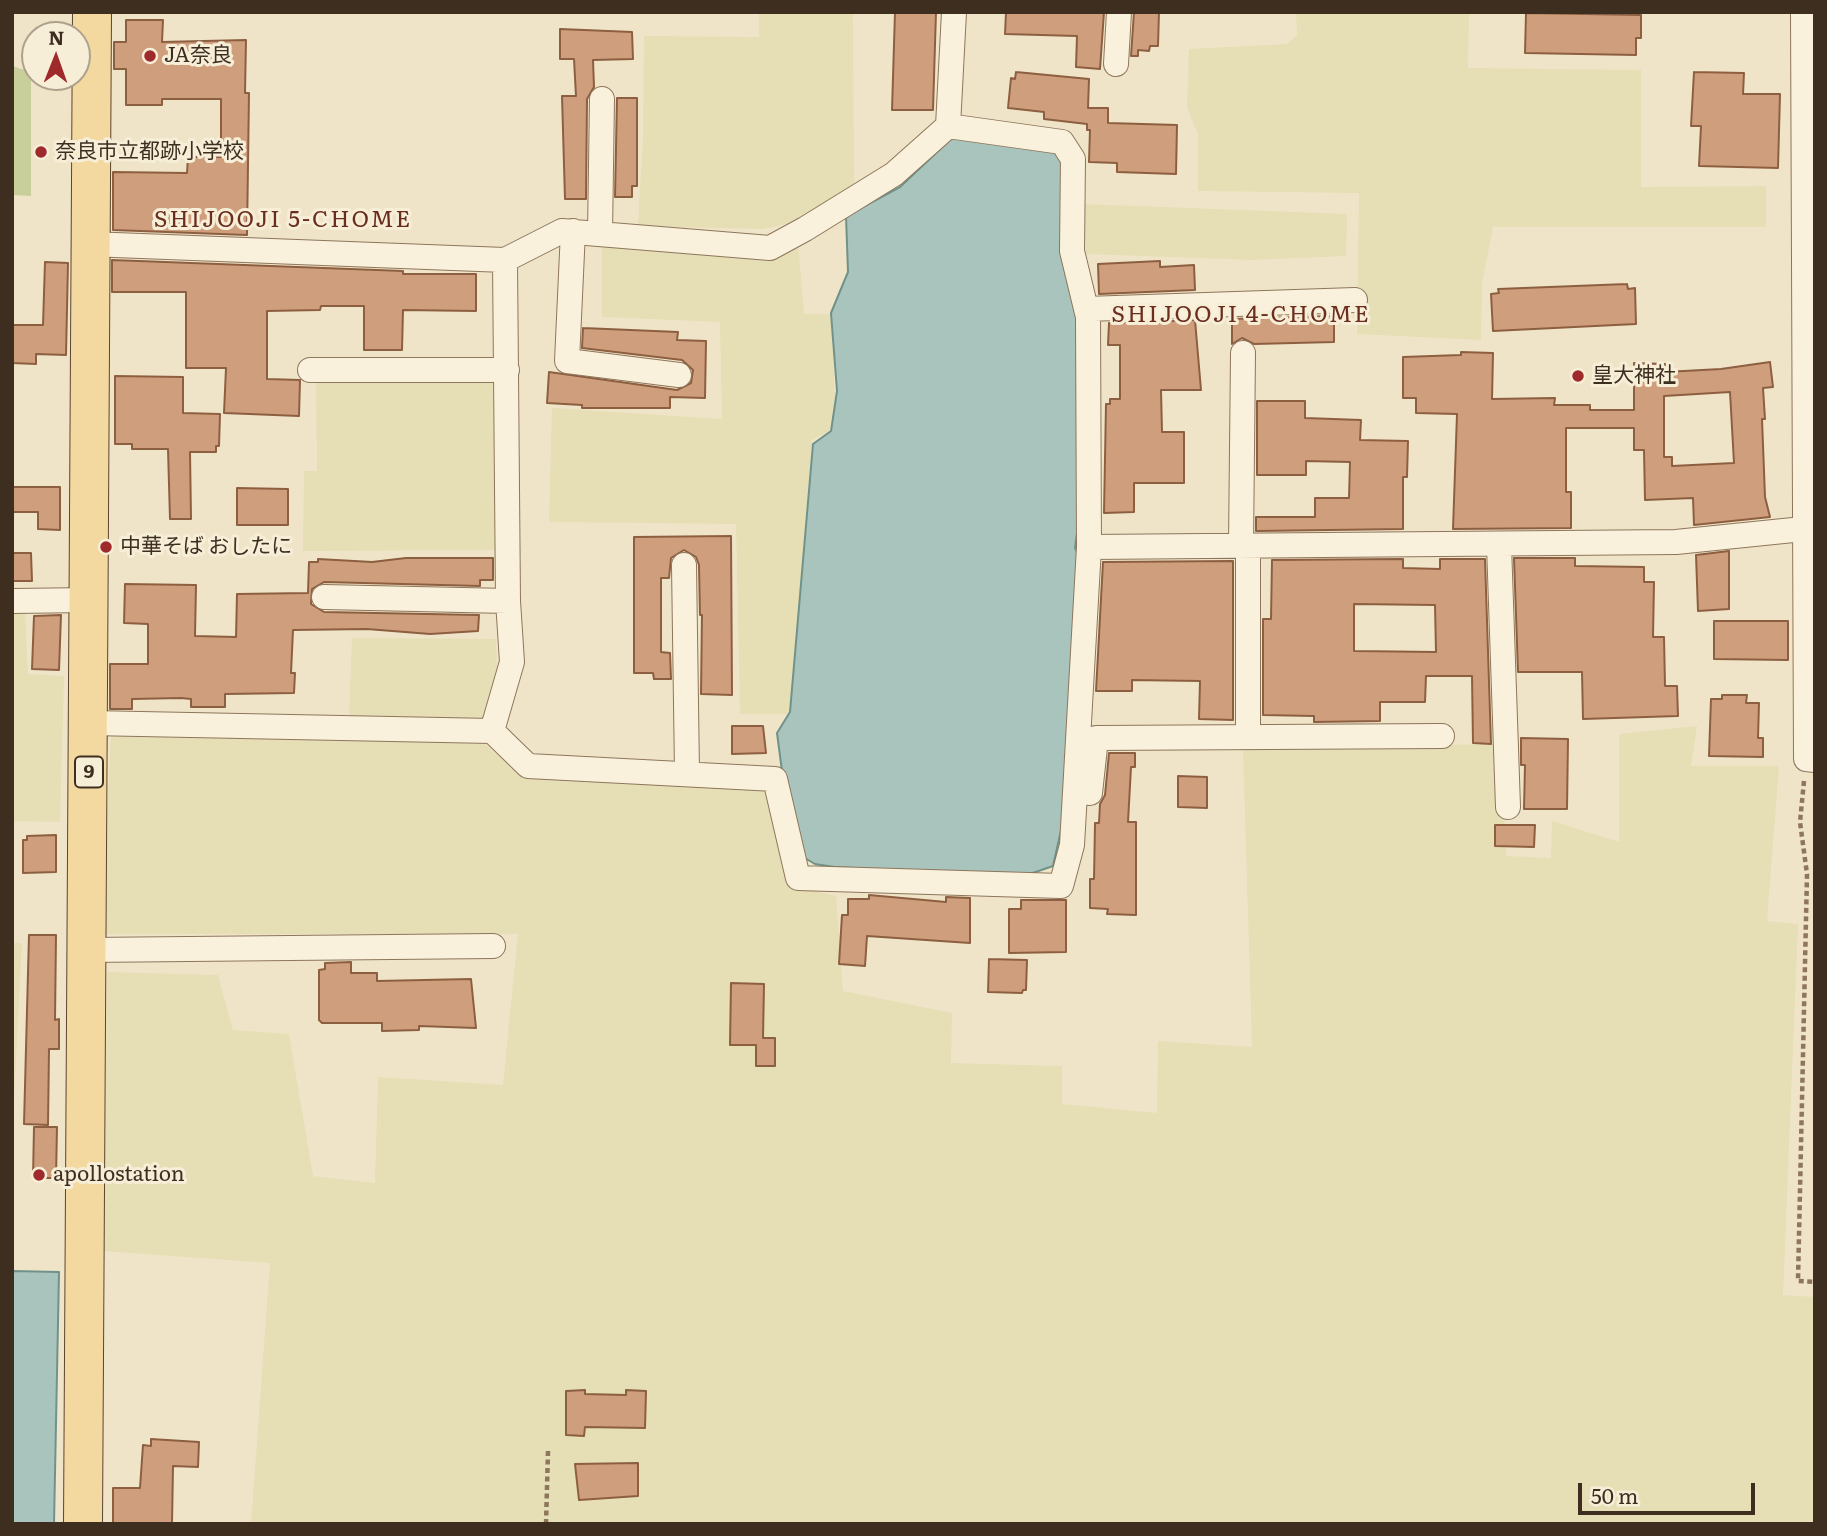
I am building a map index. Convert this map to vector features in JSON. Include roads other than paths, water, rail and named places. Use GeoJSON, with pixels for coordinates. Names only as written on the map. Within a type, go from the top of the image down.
{"type":"FeatureCollection","features":[{"type":"Feature","properties":{"kind":"main road","name":"9"},"geometry":{"type":"LineString","coordinates":[[83,1524],[90,723],[89,244],[92,12]]}},
{"type":"Feature","properties":{"kind":"street"},"geometry":{"type":"LineString","coordinates":[[89,244],[505,260],[562,231],[573,231],[770,248],[894,174],[948,126],[954,12]]}},
{"type":"Feature","properties":{"kind":"street"},"geometry":{"type":"LineString","coordinates":[[1116,64],[1119,12]]}},
{"type":"Feature","properties":{"kind":"street"},"geometry":{"type":"LineString","coordinates":[[1803,12],[1803,529],[1810,760]]}},
{"type":"Feature","properties":{"kind":"street"},"geometry":{"type":"LineString","coordinates":[[600,234],[602,99]]}},
{"type":"Feature","properties":{"kind":"street"},"geometry":{"type":"LineString","coordinates":[[90,723],[492,730],[528,766],[687,772],[775,779],[798,878],[1061,886],[1072,845],[1089,547],[1086,309],[1072,251],[1073,159],[1062,142],[948,126]]}},
{"type":"Feature","properties":{"kind":"street"},"geometry":{"type":"LineString","coordinates":[[573,231],[567,361],[679,375]]}},
{"type":"Feature","properties":{"kind":"street"},"geometry":{"type":"LineString","coordinates":[[492,730],[512,662],[508,601],[505,260]]}},
{"type":"Feature","properties":{"kind":"street"},"geometry":{"type":"LineString","coordinates":[[1086,309],[1355,300]]}},
{"type":"Feature","properties":{"kind":"street"},"geometry":{"type":"LineString","coordinates":[[1243,353],[1248,737]]}},
{"type":"Feature","properties":{"kind":"street"},"geometry":{"type":"LineString","coordinates":[[310,370],[507,370]]}},
{"type":"Feature","properties":{"kind":"street"},"geometry":{"type":"LineString","coordinates":[[1089,547],[1676,542],[1803,529]]}},
{"type":"Feature","properties":{"kind":"street"},"geometry":{"type":"LineString","coordinates":[[1499,545],[1508,807]]}},
{"type":"Feature","properties":{"kind":"street"},"geometry":{"type":"LineString","coordinates":[[684,565],[687,772]]}},
{"type":"Feature","properties":{"kind":"street"},"geometry":{"type":"LineString","coordinates":[[324,597],[508,601]]}},
{"type":"Feature","properties":{"kind":"street"},"geometry":{"type":"LineString","coordinates":[[12,601],[90,600]]}},
{"type":"Feature","properties":{"kind":"street"},"geometry":{"type":"LineString","coordinates":[[1072,845],[1084,845],[1096,737],[1442,736]]}},
{"type":"Feature","properties":{"kind":"street"},"geometry":{"type":"LineString","coordinates":[[88,950],[493,946]]}},
{"type":"Feature","properties":{"kind":"water"},"geometry":{"type":"Polygon","coordinates":[[[954,136],[1054,152],[1064,162],[1082,322],[1083,489],[1075,548],[1082,562],[1064,817],[1053,866],[1024,876],[815,864],[803,857],[782,771],[777,733],[790,712],[813,444],[831,431],[837,391],[831,313],[848,272],[846,216],[900,187],[954,136]]]}},
{"type":"Feature","properties":{"kind":"water"},"geometry":{"type":"Polygon","coordinates":[[[12,1271],[59,1272],[54,1524],[12,1524],[12,1271]]]}},
{"type":"Feature","properties":{"kind":"place","name":"JA奈良"},"geometry":{"type":"Point","coordinates":[150,56]}},
{"type":"Feature","properties":{"kind":"place","name":"奈良市立都跡小学校"},"geometry":{"type":"Point","coordinates":[41,152]}},
{"type":"Feature","properties":{"kind":"place","name":"皇大神社"},"geometry":{"type":"Point","coordinates":[1578,376]}},
{"type":"Feature","properties":{"kind":"place","name":"中華そば おしたに"},"geometry":{"type":"Point","coordinates":[106,547]}},
{"type":"Feature","properties":{"kind":"place","name":"apollostation"},"geometry":{"type":"Point","coordinates":[39,1175]}},
{"type":"Feature","properties":{"kind":"district","name":"SHIJOOJI 5-CHOME"},"geometry":{"type":"Point","coordinates":[283,220]}},
{"type":"Feature","properties":{"kind":"district","name":"SHIJOOJI 4-CHOME"},"geometry":{"type":"Point","coordinates":[1241,315]}}]}
